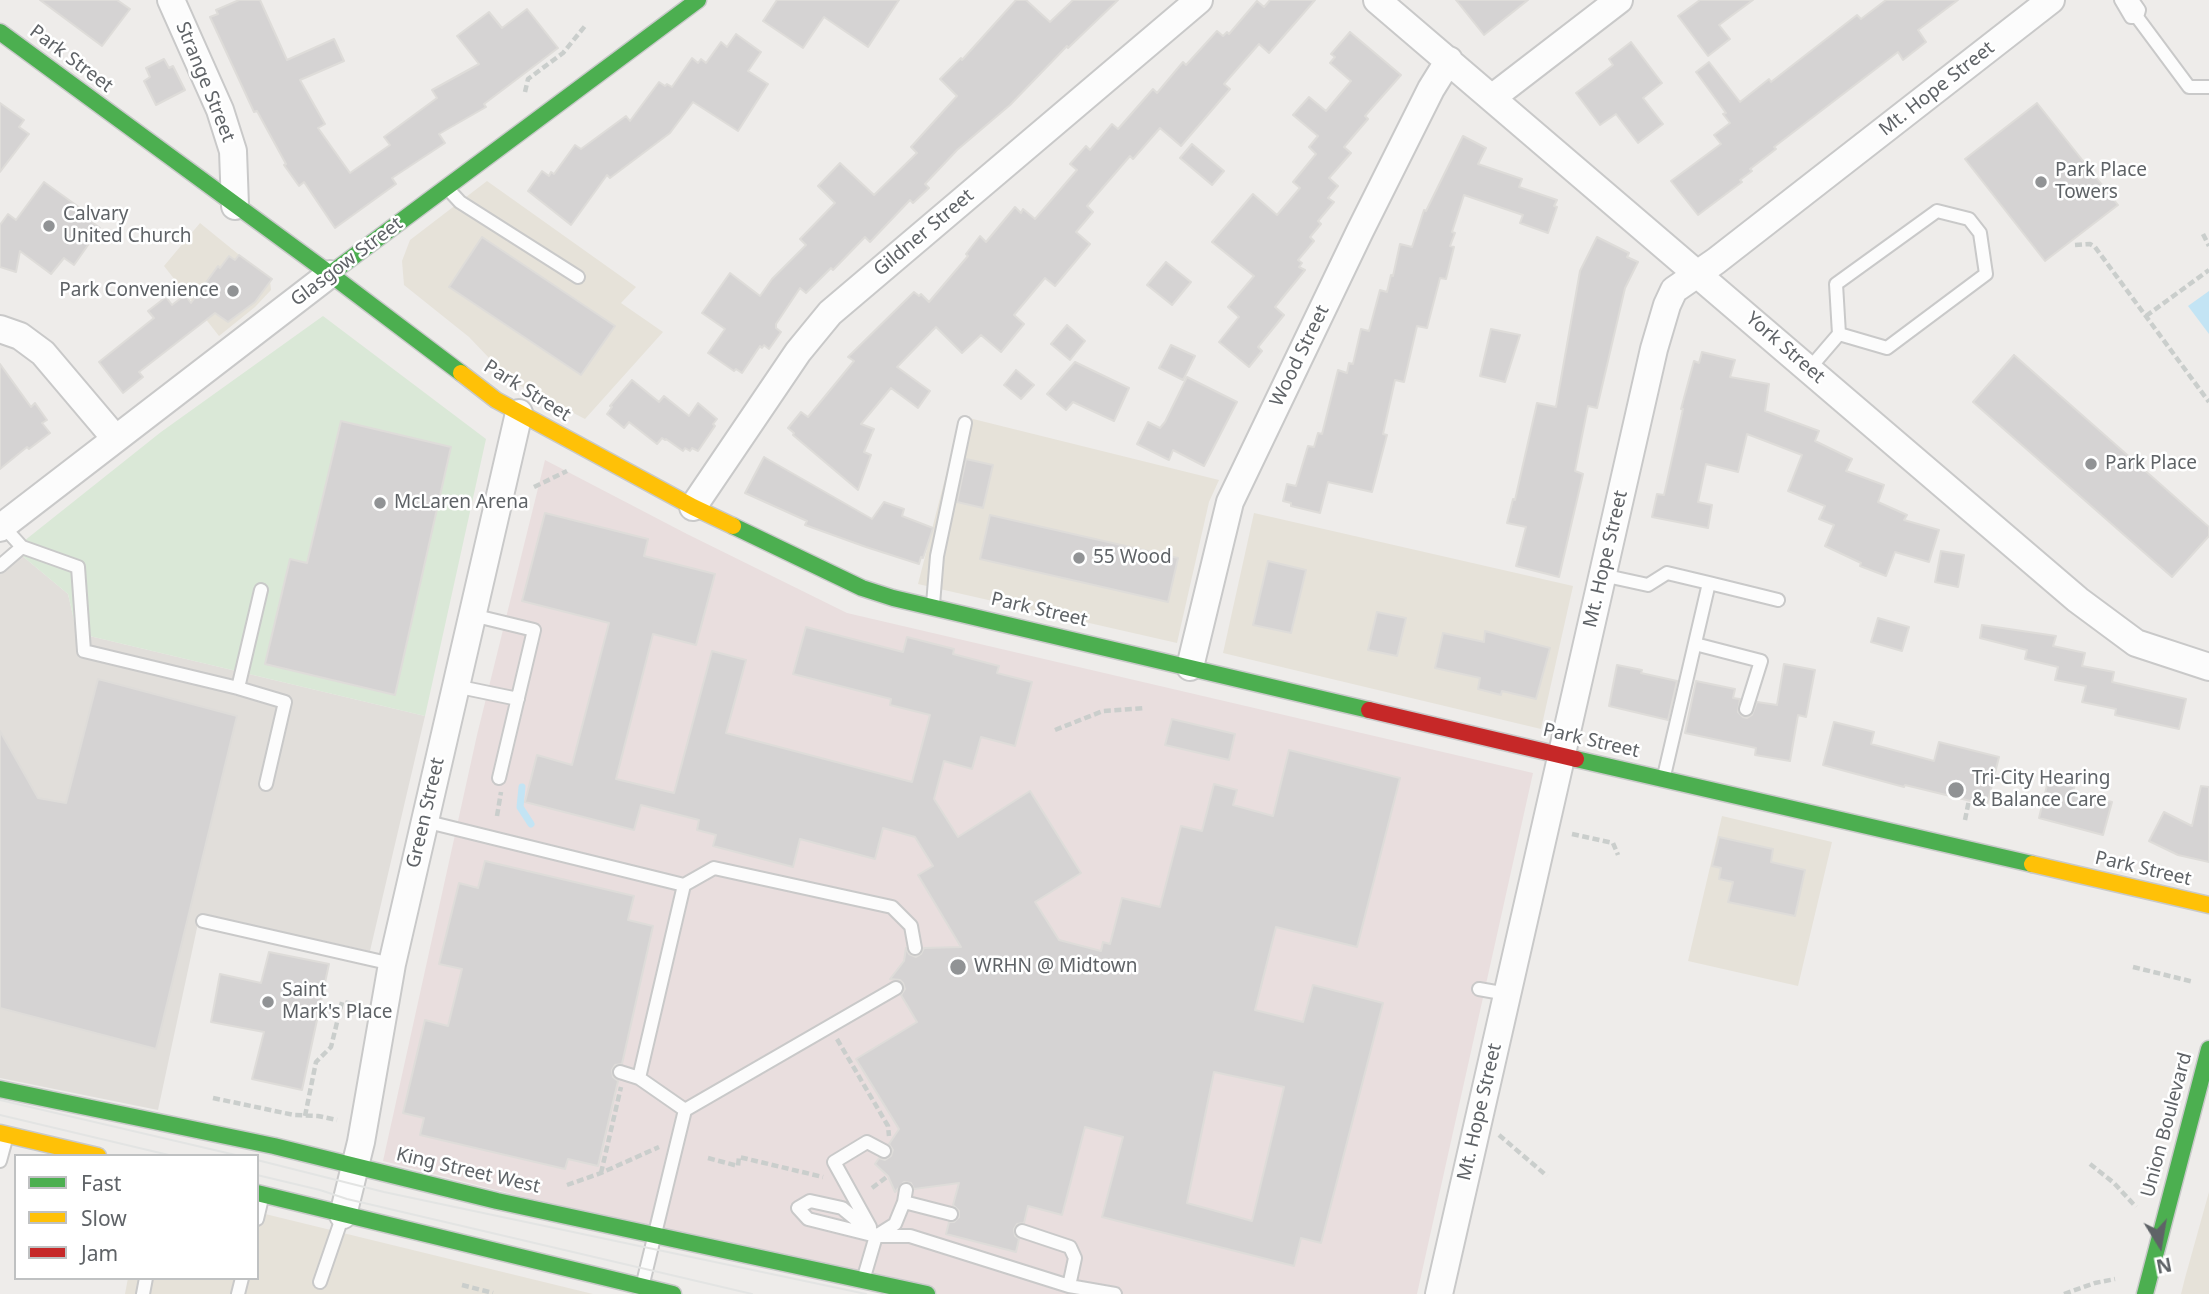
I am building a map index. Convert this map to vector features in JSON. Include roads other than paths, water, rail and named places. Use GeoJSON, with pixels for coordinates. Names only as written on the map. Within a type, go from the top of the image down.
{"type":"FeatureCollection","features":[{"type":"Feature","properties":{"kind":"street","name":"Strange Street"},"geometry":{"type":"LineString","coordinates":[[171,0],[220,110],[233,151],[235,206]]}},
{"type":"Feature","properties":{"kind":"street","name":"Glasgow Street"},"geometry":{"type":"LineString","coordinates":[[1,527],[330,274],[698,0]]}},
{"type":"Feature","properties":{"kind":"street","name":"Gildner Street"},"geometry":{"type":"LineString","coordinates":[[694,507],[799,352],[830,313],[1199,0]]}},
{"type":"Feature","properties":{"kind":"street","name":"York Street"},"geometry":{"type":"LineString","coordinates":[[1377,0],[2078,600],[2136,643],[2209,667]]}},
{"type":"Feature","properties":{"kind":"street"},"geometry":{"type":"LineString","coordinates":[[1493,97],[1619,0]]}},
{"type":"Feature","properties":{"kind":"street","name":"Mt. Hope Street"},"geometry":{"type":"LineString","coordinates":[[1439,1294],[1661,321],[1674,290],[1700,274],[2051,0]]}},
{"type":"Feature","properties":{"kind":"street","name":"Park Street"},"geometry":{"type":"LineString","coordinates":[[0,32],[330,274],[496,400],[694,507],[862,588],[933,608],[1561,756],[2209,905]]}},
{"type":"Feature","properties":{"kind":"street","name":"Wood Street"},"geometry":{"type":"LineString","coordinates":[[1190,667],[1230,502],[1360,231],[1431,89],[1449,60]]}},
{"type":"Feature","properties":{"kind":"street"},"geometry":{"type":"LineString","coordinates":[[0,329],[20,336],[43,354],[115,438]]}},
{"type":"Feature","properties":{"kind":"street","name":"Green Street"},"geometry":{"type":"LineString","coordinates":[[343,1215],[355,1166],[392,964],[519,413]]}},
{"type":"Feature","properties":{"kind":"street","name":"Union Boulevard"},"geometry":{"type":"LineString","coordinates":[[2145,1294],[2209,1049]]}},
{"type":"Feature","properties":{"kind":"street","name":"King Street West"},"geometry":{"type":"LineString","coordinates":[[0,1089],[274,1146],[497,1201],[654,1234],[861,1287],[927,1294]]}},
{"type":"Feature","properties":{"kind":"street"},"geometry":{"type":"LineString","coordinates":[[4,1134],[89,1154]]}},
{"type":"Feature","properties":{"kind":"street"},"geometry":{"type":"LineString","coordinates":[[260,1194],[673,1294]]}},
{"type":"Feature","properties":{"kind":"lane"},"geometry":{"type":"LineString","coordinates":[[2121,0],[2131,17],[2137,17]]}},
{"type":"Feature","properties":{"kind":"lane"},"geometry":{"type":"LineString","coordinates":[[2132,0],[2139,10],[2137,17]]}},
{"type":"Feature","properties":{"kind":"lane"},"geometry":{"type":"LineString","coordinates":[[2137,17],[2189,87],[2209,87]]}},
{"type":"Feature","properties":{"kind":"lane"},"geometry":{"type":"LineString","coordinates":[[447,187],[460,202],[578,277]]}},
{"type":"Feature","properties":{"kind":"lane"},"geometry":{"type":"LineString","coordinates":[[1810,369],[1839,334],[1836,284],[1937,211],[1969,219],[1980,233],[1986,274],[1887,348],[1839,334]]}},
{"type":"Feature","properties":{"kind":"lane"},"geometry":{"type":"LineString","coordinates":[[933,608],[937,556],[965,423]]}},
{"type":"Feature","properties":{"kind":"lane"},"geometry":{"type":"LineString","coordinates":[[1,527],[22,547],[78,566],[84,651],[285,702],[266,784]]}},
{"type":"Feature","properties":{"kind":"lane"},"geometry":{"type":"LineString","coordinates":[[0,566],[22,547]]}},
{"type":"Feature","properties":{"kind":"lane"},"geometry":{"type":"LineString","coordinates":[[1602,575],[1648,585],[1667,573],[1778,600]]}},
{"type":"Feature","properties":{"kind":"lane"},"geometry":{"type":"LineString","coordinates":[[1663,780],[1709,583]]}},
{"type":"Feature","properties":{"kind":"lane"},"geometry":{"type":"LineString","coordinates":[[238,688],[261,590]]}},
{"type":"Feature","properties":{"kind":"lane"},"geometry":{"type":"LineString","coordinates":[[471,615],[534,630],[499,778]]}},
{"type":"Feature","properties":{"kind":"lane"},"geometry":{"type":"LineString","coordinates":[[1695,644],[1761,661],[1746,709]]}},
{"type":"Feature","properties":{"kind":"lane"},"geometry":{"type":"LineString","coordinates":[[455,686],[518,699]]}},
{"type":"Feature","properties":{"kind":"lane"},"geometry":{"type":"LineString","coordinates":[[424,821],[684,885],[714,868],[892,907],[911,926],[915,948]]}},
{"type":"Feature","properties":{"kind":"lane"},"geometry":{"type":"LineString","coordinates":[[639,1078],[684,885]]}},
{"type":"Feature","properties":{"kind":"lane"},"geometry":{"type":"LineString","coordinates":[[203,922],[392,964]]}},
{"type":"Feature","properties":{"kind":"lane"},"geometry":{"type":"LineString","coordinates":[[642,1286],[685,1110],[896,988]]}},
{"type":"Feature","properties":{"kind":"lane"},"geometry":{"type":"LineString","coordinates":[[1479,989],[1507,993]]}},
{"type":"Feature","properties":{"kind":"lane"},"geometry":{"type":"LineString","coordinates":[[620,1072],[639,1078],[685,1110]]}},
{"type":"Feature","properties":{"kind":"lane"},"geometry":{"type":"LineString","coordinates":[[0,1161],[4,1134]]}},
{"type":"Feature","properties":{"kind":"lane"},"geometry":{"type":"LineString","coordinates":[[876,1236],[834,1162],[867,1142],[887,1147]]}},
{"type":"Feature","properties":{"kind":"lane"},"geometry":{"type":"LineString","coordinates":[[861,1287],[876,1236],[895,1224],[905,1196],[951,1214]]}},
{"type":"Feature","properties":{"kind":"lane"},"geometry":{"type":"LineString","coordinates":[[876,1236],[842,1208],[810,1201],[798,1208],[808,1219],[876,1236],[910,1236],[1069,1286],[1115,1294]]}},
{"type":"Feature","properties":{"kind":"lane"},"geometry":{"type":"LineString","coordinates":[[320,1282],[343,1215]]}},
{"type":"Feature","properties":{"kind":"lane"},"geometry":{"type":"LineString","coordinates":[[1021,1231],[1070,1247],[1075,1258],[1069,1286]]}},
{"type":"Feature","properties":{"kind":"lane"},"geometry":{"type":"LineString","coordinates":[[599,1294],[603,1277]]}},
{"type":"Feature","properties":{"kind":"water"},"geometry":{"type":"Polygon","coordinates":[[[2209,291],[2209,334],[2188,306],[2209,291]]]}},
{"type":"Feature","properties":{"kind":"waterway"},"geometry":{"type":"LineString","coordinates":[[522,787],[520,807],[531,824]]}},
{"type":"Feature","properties":{"kind":"tram line"},"geometry":{"type":"LineString","coordinates":[[0,1100],[231,1154]]}},
{"type":"Feature","properties":{"kind":"tram line"},"geometry":{"type":"LineString","coordinates":[[0,1115],[165,1154]]}},
{"type":"Feature","properties":{"kind":"tram line"},"geometry":{"type":"LineString","coordinates":[[259,1161],[384,1192],[866,1294]]}},
{"type":"Feature","properties":{"kind":"tram line"},"geometry":{"type":"LineString","coordinates":[[259,1175],[347,1199],[752,1294]]}},
{"type":"Feature","properties":{"kind":"place","name":"Park Place Towers"},"geometry":{"type":"Point","coordinates":[2041,182]}},
{"type":"Feature","properties":{"kind":"place","name":"Calvary United Church"},"geometry":{"type":"Point","coordinates":[49,226]}},
{"type":"Feature","properties":{"kind":"place","name":"Park Convenience"},"geometry":{"type":"Point","coordinates":[233,291]}},
{"type":"Feature","properties":{"kind":"place","name":"Park Place"},"geometry":{"type":"Point","coordinates":[2091,464]}},
{"type":"Feature","properties":{"kind":"place","name":"McLaren Arena"},"geometry":{"type":"Point","coordinates":[380,503]}},
{"type":"Feature","properties":{"kind":"place","name":"55 Wood"},"geometry":{"type":"Point","coordinates":[1079,558]}},
{"type":"Feature","properties":{"kind":"place","name":"Tri-City Hearing & Balance Care"},"geometry":{"type":"Point","coordinates":[1956,790]}},
{"type":"Feature","properties":{"kind":"place","name":"WRHN @ Midtown"},"geometry":{"type":"Point","coordinates":[958,967]}},
{"type":"Feature","properties":{"kind":"place","name":"Saint Mark's Place"},"geometry":{"type":"Point","coordinates":[268,1002]}}]}
